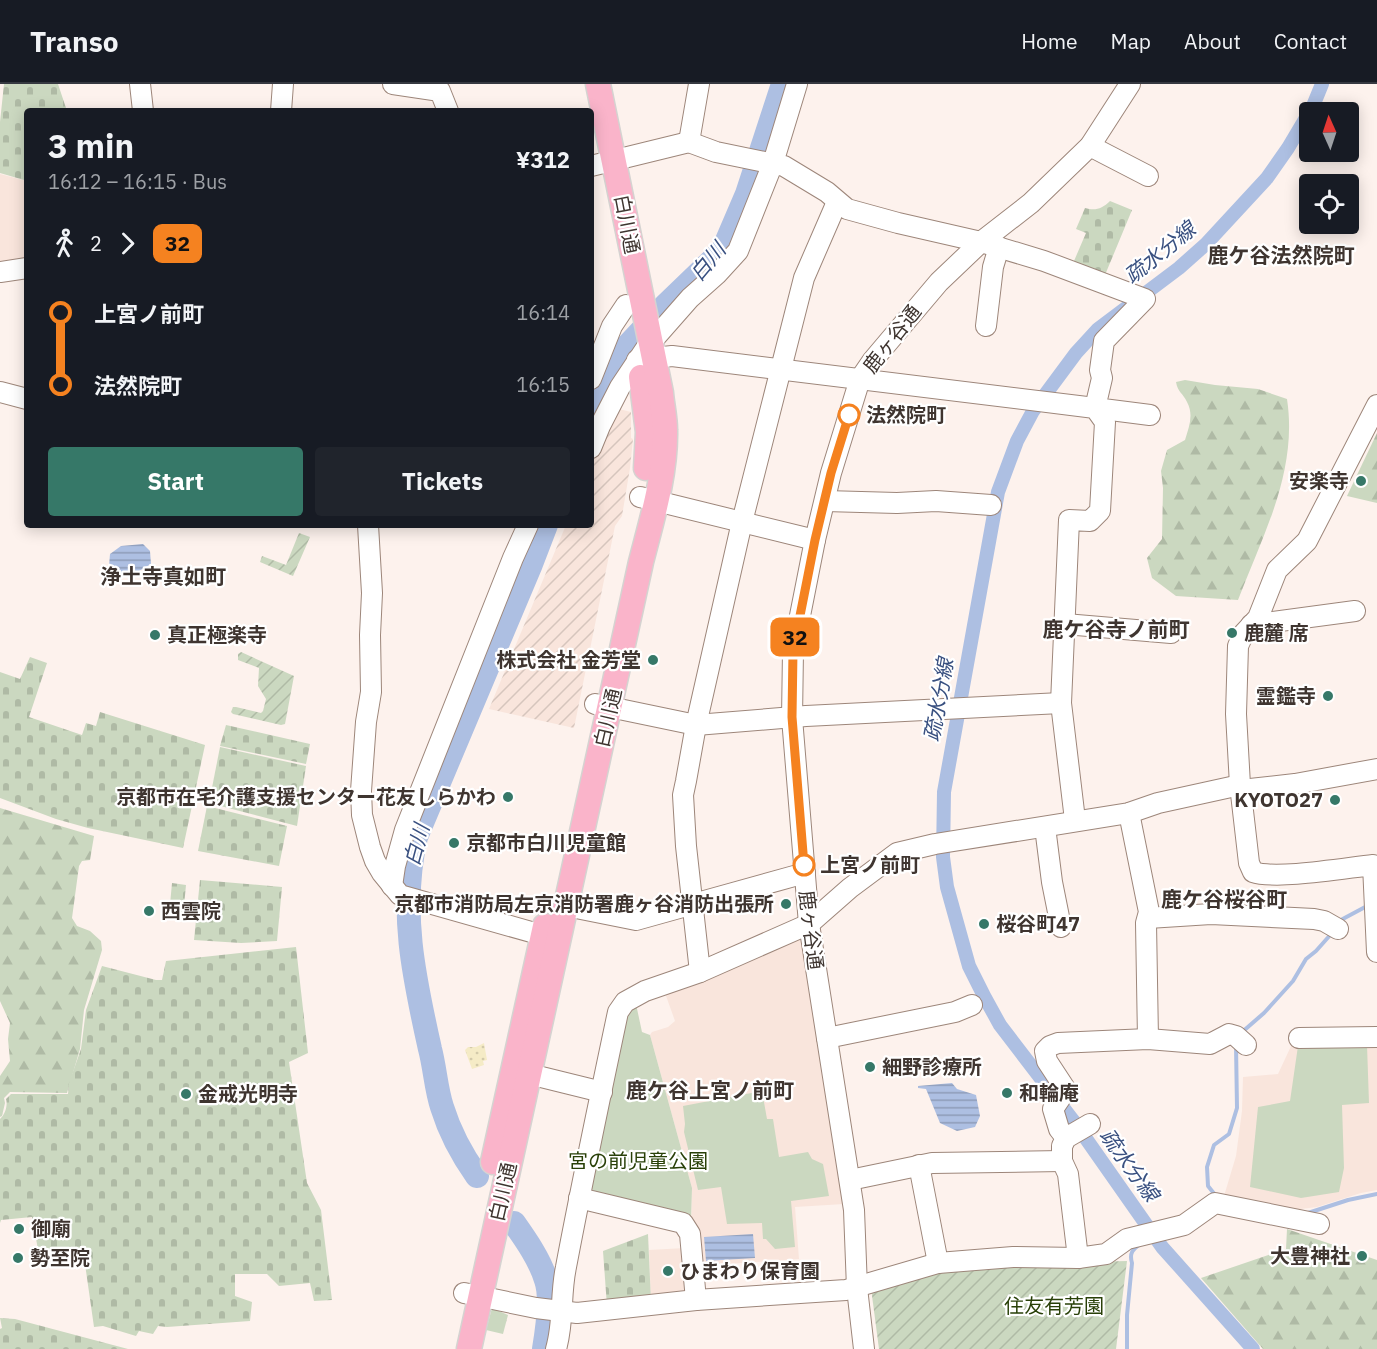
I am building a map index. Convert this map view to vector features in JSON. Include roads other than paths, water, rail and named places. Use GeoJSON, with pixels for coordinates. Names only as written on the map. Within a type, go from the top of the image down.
{"type":"FeatureCollection","features":[{"type":"Feature","properties":{"kind":"main road"},"geometry":{"type":"LineString","coordinates":[[581,84],[586,108]]}},
{"type":"Feature","properties":{"kind":"main road","name":"白川通"},"geometry":{"type":"LineString","coordinates":[[598,84],[601,164]]}},
{"type":"Feature","properties":{"kind":"main road","name":"白川通"},"geometry":{"type":"LineString","coordinates":[[453,1349],[471,1295],[665,430],[661,393],[641,337],[594,141]]}},
{"type":"Feature","properties":{"kind":"main road","name":"白川通"},"geometry":{"type":"LineString","coordinates":[[551,938],[566,906],[602,706]]}},
{"type":"Feature","properties":{"kind":"main road","name":"白川通"},"geometry":{"type":"LineString","coordinates":[[469,1349],[471,1295]]}},
{"type":"Feature","properties":{"kind":"street"},"geometry":{"type":"LineString","coordinates":[[140,84],[143,108]]}},
{"type":"Feature","properties":{"kind":"street"},"geometry":{"type":"LineString","coordinates":[[280,108],[283,84]]}},
{"type":"Feature","properties":{"kind":"street"},"geometry":{"type":"LineString","coordinates":[[393,84],[440,91],[447,108]]}},
{"type":"Feature","properties":{"kind":"street"},"geometry":{"type":"LineString","coordinates":[[689,142],[699,84]]}},
{"type":"Feature","properties":{"kind":"street"},"geometry":{"type":"LineString","coordinates":[[594,441],[641,337],[690,298],[738,251],[762,160],[797,84]]}},
{"type":"Feature","properties":{"kind":"street","name":"鹿ヶ谷通"},"geometry":{"type":"LineString","coordinates":[[864,1349],[857,1288],[854,1210],[850,1179],[809,924],[792,717],[793,651],[815,540],[860,379],[873,360],[939,282],[990,245],[1090,146],[1130,84]]}},
{"type":"Feature","properties":{"kind":"street"},"geometry":{"type":"LineString","coordinates":[[601,164],[689,142],[716,152],[762,160],[784,166],[827,192],[847,209],[1044,261],[1140,297],[1104,342],[1100,370],[1102,378],[1095,408],[1105,422],[1100,511],[1090,522],[1069,519],[1061,703],[1075,820]]}},
{"type":"Feature","properties":{"kind":"street"},"geometry":{"type":"LineString","coordinates":[[1090,146],[1148,176]]}},
{"type":"Feature","properties":{"kind":"street"},"geometry":{"type":"LineString","coordinates":[[700,972],[683,795],[696,725],[742,522],[780,369],[804,278],[837,202]]}},
{"type":"Feature","properties":{"kind":"street"},"geometry":{"type":"LineString","coordinates":[[986,326],[993,267],[990,245]]}},
{"type":"Feature","properties":{"kind":"street"},"geometry":{"type":"LineString","coordinates":[[0,272],[24,268]]}},
{"type":"Feature","properties":{"kind":"street"},"geometry":{"type":"LineString","coordinates":[[594,371],[612,326],[641,337],[672,356],[1150,415]]}},
{"type":"Feature","properties":{"kind":"street"},"geometry":{"type":"LineString","coordinates":[[0,392],[24,398]]}},
{"type":"Feature","properties":{"kind":"street"},"geometry":{"type":"LineString","coordinates":[[1377,405],[1307,541],[1277,570],[1258,618],[1244,633],[1238,646],[1236,714],[1249,863],[1253,872],[1283,874],[1373,865],[1377,952]]}},
{"type":"Feature","properties":{"kind":"street"},"geometry":{"type":"LineString","coordinates":[[648,499],[815,540]]}},
{"type":"Feature","properties":{"kind":"street"},"geometry":{"type":"LineString","coordinates":[[825,501],[897,504],[936,501],[991,505]]}},
{"type":"Feature","properties":{"kind":"street"},"geometry":{"type":"LineString","coordinates":[[368,528],[372,592],[371,692],[361,791],[362,815],[375,861],[402,893],[551,938]]}},
{"type":"Feature","properties":{"kind":"street"},"geometry":{"type":"LineString","coordinates":[[402,893],[395,866],[405,830],[527,528]]}},
{"type":"Feature","properties":{"kind":"street"},"geometry":{"type":"LineString","coordinates":[[1251,625],[1355,611]]}},
{"type":"Feature","properties":{"kind":"street"},"geometry":{"type":"LineString","coordinates":[[1065,624],[1170,633]]}},
{"type":"Feature","properties":{"kind":"street"},"geometry":{"type":"LineString","coordinates":[[602,706],[696,725],[792,717],[1061,703]]}},
{"type":"Feature","properties":{"kind":"street"},"geometry":{"type":"LineString","coordinates":[[556,1349],[552,1311],[565,1272],[618,1012],[625,1002],[809,924],[887,859],[908,850],[1075,820],[1129,813],[1158,803],[1241,788],[1295,784],[1377,769]]}},
{"type":"Feature","properties":{"kind":"street"},"geometry":{"type":"LineString","coordinates":[[1129,813],[1149,912],[1148,1039]]}},
{"type":"Feature","properties":{"kind":"street"},"geometry":{"type":"LineString","coordinates":[[1045,827],[1061,927]]}},
{"type":"Feature","properties":{"kind":"street"},"geometry":{"type":"LineString","coordinates":[[566,906],[636,920],[805,873]]}},
{"type":"Feature","properties":{"kind":"street"},"geometry":{"type":"LineString","coordinates":[[1148,918],[1211,914],[1314,919],[1335,928]]}},
{"type":"Feature","properties":{"kind":"street"},"geometry":{"type":"LineString","coordinates":[[827,1038],[956,1012],[972,1005]]}},
{"type":"Feature","properties":{"kind":"street"},"geometry":{"type":"LineString","coordinates":[[1078,1258],[1068,1174],[1062,1161],[1062,1146],[1079,1130],[1059,1129],[1053,1109],[1066,1090],[1047,1061],[1045,1051],[1058,1043],[1148,1039],[1210,1044],[1229,1034],[1242,1041]]}},
{"type":"Feature","properties":{"kind":"street"},"geometry":{"type":"LineString","coordinates":[[1299,1038],[1377,1037]]}},
{"type":"Feature","properties":{"kind":"street"},"geometry":{"type":"LineString","coordinates":[[522,1072],[602,1092]]}},
{"type":"Feature","properties":{"kind":"street"},"geometry":{"type":"LineString","coordinates":[[850,1179],[932,1163],[1062,1161]]}},
{"type":"Feature","properties":{"kind":"street"},"geometry":{"type":"LineString","coordinates":[[920,1166],[938,1263]]}},
{"type":"Feature","properties":{"kind":"street"},"geometry":{"type":"LineString","coordinates":[[579,1198],[683,1223],[690,1233],[696,1300]]}},
{"type":"Feature","properties":{"kind":"street"},"geometry":{"type":"LineString","coordinates":[[471,1295],[552,1311],[577,1313],[696,1300],[857,1288],[938,1263],[1013,1257],[1078,1258],[1106,1254],[1127,1239],[1184,1226],[1215,1203],[1319,1224]]}},
{"type":"Feature","properties":{"kind":"water"},"geometry":{"type":"Polygon","coordinates":[[[143,544],[150,551],[151,564],[132,575],[114,576],[109,566],[110,554],[121,546],[143,544]]]}},
{"type":"Feature","properties":{"kind":"water"},"geometry":{"type":"Polygon","coordinates":[[[952,1083],[957,1089],[976,1095],[980,1116],[975,1127],[957,1131],[940,1123],[926,1089],[918,1088],[918,1086],[952,1083]]]}},
{"type":"Feature","properties":{"kind":"water"},"geometry":{"type":"Polygon","coordinates":[[[753,1234],[755,1258],[706,1261],[704,1237],[753,1234]]]}},
{"type":"Feature","properties":{"kind":"waterway","name":"白川"},"geometry":{"type":"LineString","coordinates":[[594,407],[617,357],[723,250],[747,194],[783,84]]}},
{"type":"Feature","properties":{"kind":"waterway","name":"疏水分線"},"geometry":{"type":"LineString","coordinates":[[1253,1349],[1162,1247],[1075,1123],[1000,1025],[969,966],[947,887],[943,857],[944,792],[998,492],[1017,441],[1033,411],[1076,353],[1098,329],[1179,268],[1206,244],[1267,178],[1313,106],[1322,84]]}},
{"type":"Feature","properties":{"kind":"waterway","name":"白川"},"geometry":{"type":"LineString","coordinates":[[477,1176],[453,1135],[438,1093],[414,970],[409,917],[411,864],[416,837],[545,528]]}},
{"type":"Feature","properties":{"kind":"waterway"},"geometry":{"type":"LineString","coordinates":[[1339,921],[1367,906]]}},
{"type":"Feature","properties":{"kind":"waterway"},"geometry":{"type":"LineString","coordinates":[[1241,1033],[1264,1013],[1293,981],[1306,959],[1332,933]]}},
{"type":"Feature","properties":{"kind":"waterway"},"geometry":{"type":"LineString","coordinates":[[1216,1196],[1208,1186],[1207,1167],[1214,1145],[1229,1134],[1237,1108],[1236,1045]]}},
{"type":"Feature","properties":{"kind":"waterway"},"geometry":{"type":"LineString","coordinates":[[1308,1213],[1348,1200],[1377,1194]]}},
{"type":"Feature","properties":{"kind":"waterway","name":"白川"},"geometry":{"type":"LineString","coordinates":[[514,1223],[536,1258],[548,1287],[544,1349]]}},
{"type":"Feature","properties":{"kind":"waterway"},"geometry":{"type":"LineString","coordinates":[[1127,1349],[1131,1254],[1140,1244]]}},
{"type":"Feature","properties":{"kind":"place","name":"法然院町"},"geometry":{"type":"Point","coordinates":[849,415]}},
{"type":"Feature","properties":{"kind":"place","name":"安楽寺"},"geometry":{"type":"Point","coordinates":[1361,481]}},
{"type":"Feature","properties":{"kind":"place","name":"鹿麓 席"},"geometry":{"type":"Point","coordinates":[1232,633]}},
{"type":"Feature","properties":{"kind":"place","name":"真正極楽寺"},"geometry":{"type":"Point","coordinates":[155,635]}},
{"type":"Feature","properties":{"kind":"place","name":"株式会社 金芳堂"},"geometry":{"type":"Point","coordinates":[653,660]}},
{"type":"Feature","properties":{"kind":"place","name":"霊鑑寺"},"geometry":{"type":"Point","coordinates":[1328,696]}},
{"type":"Feature","properties":{"kind":"place","name":"京都市在宅介護支援センター花友しらかわ"},"geometry":{"type":"Point","coordinates":[508,797]}},
{"type":"Feature","properties":{"kind":"place","name":"KYOTO27"},"geometry":{"type":"Point","coordinates":[1335,800]}},
{"type":"Feature","properties":{"kind":"place","name":"京都市白川児童館"},"geometry":{"type":"Point","coordinates":[454,843]}},
{"type":"Feature","properties":{"kind":"place","name":"上宮ノ前町"},"geometry":{"type":"Point","coordinates":[804,865]}},
{"type":"Feature","properties":{"kind":"place","name":"京都市消防局左京消防署鹿ヶ谷消防出張所"},"geometry":{"type":"Point","coordinates":[786,904]}},
{"type":"Feature","properties":{"kind":"place","name":"西雲院"},"geometry":{"type":"Point","coordinates":[149,911]}},
{"type":"Feature","properties":{"kind":"place","name":"桜谷町47"},"geometry":{"type":"Point","coordinates":[984,924]}},
{"type":"Feature","properties":{"kind":"place","name":"細野診療所"},"geometry":{"type":"Point","coordinates":[870,1067]}},
{"type":"Feature","properties":{"kind":"place","name":"和輪庵"},"geometry":{"type":"Point","coordinates":[1007,1093]}},
{"type":"Feature","properties":{"kind":"place","name":"金戒光明寺"},"geometry":{"type":"Point","coordinates":[186,1094]}},
{"type":"Feature","properties":{"kind":"place","name":"御廟"},"geometry":{"type":"Point","coordinates":[19,1229]}},
{"type":"Feature","properties":{"kind":"place","name":"大豊神社"},"geometry":{"type":"Point","coordinates":[1362,1256]}},
{"type":"Feature","properties":{"kind":"place","name":"勢至院"},"geometry":{"type":"Point","coordinates":[18,1258]}},
{"type":"Feature","properties":{"kind":"place","name":"ひまわり保育園"},"geometry":{"type":"Point","coordinates":[668,1271]}},
{"type":"Feature","properties":{"kind":"district","name":"鹿ケ谷法然院町"},"geometry":{"type":"Point","coordinates":[1281,256]}},
{"type":"Feature","properties":{"kind":"district","name":"浄土寺真如町"},"geometry":{"type":"Point","coordinates":[163,577]}},
{"type":"Feature","properties":{"kind":"district","name":"鹿ケ谷寺ノ前町"},"geometry":{"type":"Point","coordinates":[1116,630]}},
{"type":"Feature","properties":{"kind":"district","name":"鹿ケ谷桜谷町"},"geometry":{"type":"Point","coordinates":[1224,900]}},
{"type":"Feature","properties":{"kind":"district","name":"鹿ケ谷上宮ノ前町"},"geometry":{"type":"Point","coordinates":[710,1091]}},
{"type":"Feature","properties":{"kind":"park label","name":"宮の前児童公園"},"geometry":{"type":"Point","coordinates":[638,1161]}},
{"type":"Feature","properties":{"kind":"park label","name":"住友有芳園"},"geometry":{"type":"Point","coordinates":[1054,1306]}}]}
